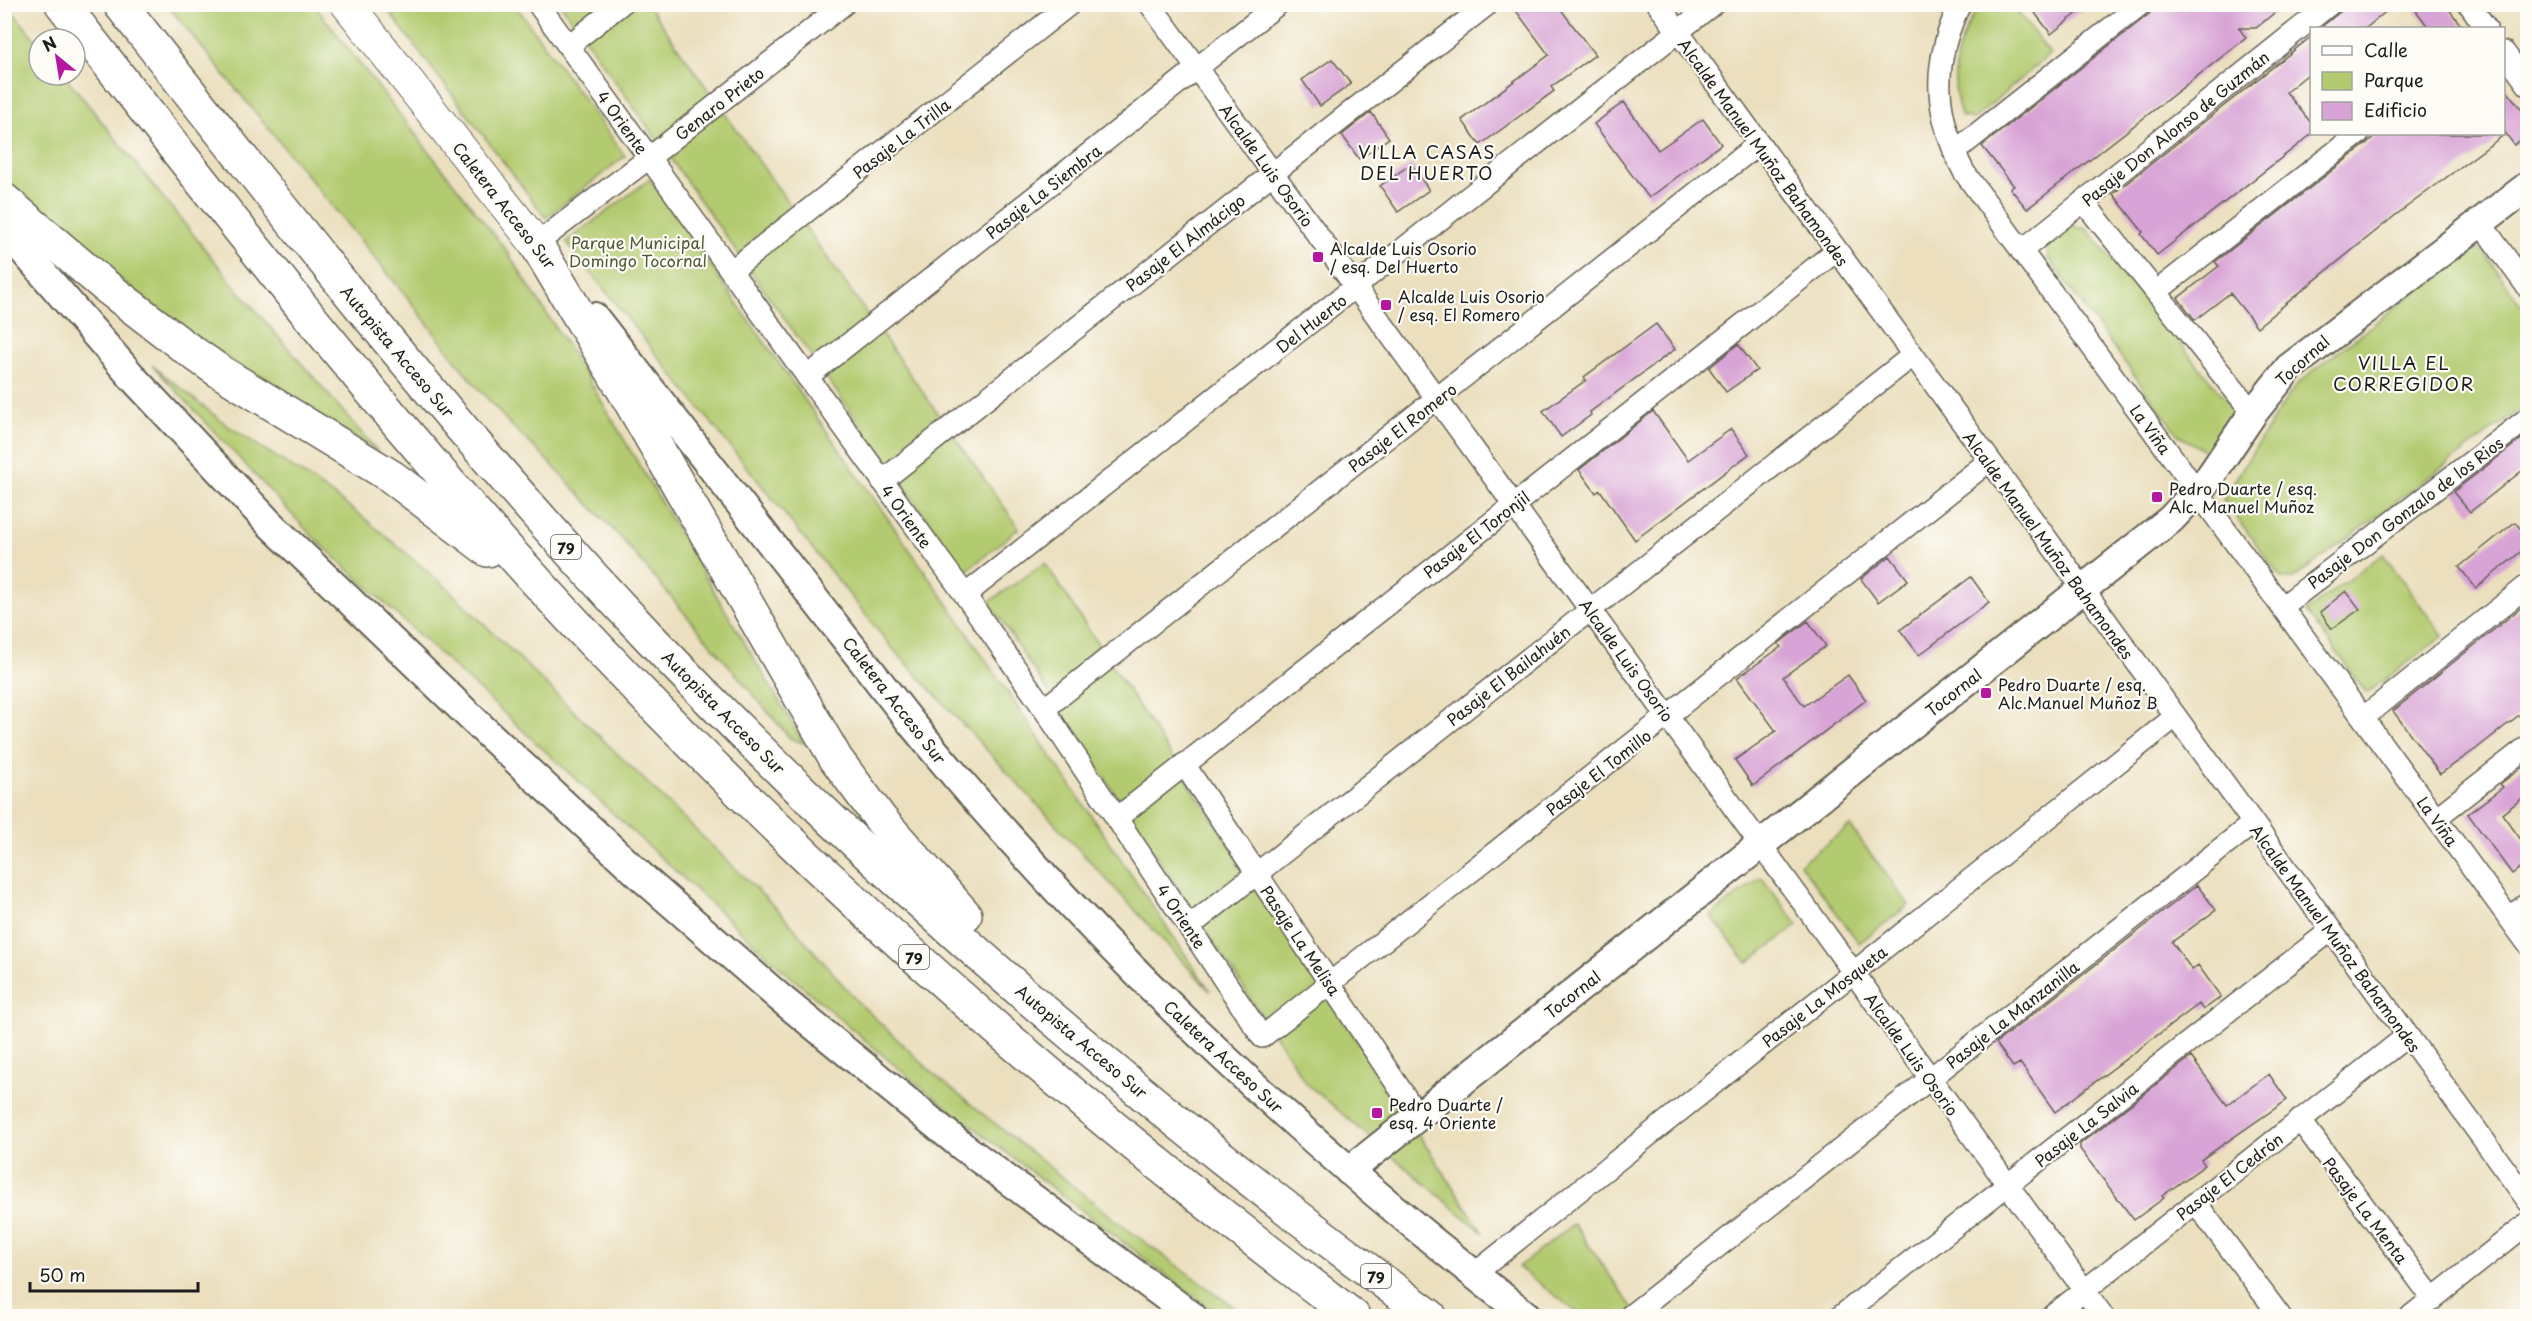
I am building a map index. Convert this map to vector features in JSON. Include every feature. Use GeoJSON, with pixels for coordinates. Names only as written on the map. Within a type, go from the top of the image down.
{"type":"FeatureCollection","features":[{"type":"Feature","properties":{"kind":"highway","name":"79"},"geometry":{"type":"LineString","coordinates":[[62,4],[346,363],[444,477],[589,638],[789,841],[999,1033],[1174,1178],[1353,1317]]}},
{"type":"Feature","properties":{"kind":"highway","name":"Autopista Acceso Sur"},"geometry":{"type":"LineString","coordinates":[[120,4],[284,213],[518,493],[640,628],[727,717],[820,808],[916,896],[1073,1034],[1277,1201],[1430,1317]]}},
{"type":"Feature","properties":{"kind":"highway"},"geometry":{"type":"LineString","coordinates":[[4,200],[104,285],[182,345],[219,371],[354,452],[444,515],[494,555],[589,638]]}},
{"type":"Feature","properties":{"kind":"highway"},"geometry":{"type":"LineString","coordinates":[[536,244],[629,399],[836,759],[908,852],[1073,1034]]}},
{"type":"Feature","properties":{"kind":"main road","name":"Caletera Acceso Sur"},"geometry":{"type":"LineString","coordinates":[[347,4],[907,716],[1009,839],[1079,915],[1251,1083],[1349,1171],[1527,1317]]}},
{"type":"Feature","properties":{"kind":"main road","name":"Tocornal"},"geometry":{"type":"LineString","coordinates":[[1349,1171],[2171,519],[2198,493],[2279,378],[2300,357],[2528,186]]}},
{"type":"Feature","properties":{"kind":"main road"},"geometry":{"type":"LineString","coordinates":[[4,228],[134,379],[269,523],[483,729],[644,879],[779,997],[953,1139],[1192,1317]]}},
{"type":"Feature","properties":{"kind":"street","name":"4 Oriente"},"geometry":{"type":"LineString","coordinates":[[538,4],[1044,709],[1262,1037]]}},
{"type":"Feature","properties":{"kind":"street"},"geometry":{"type":"LineString","coordinates":[[568,46],[621,4]]}},
{"type":"Feature","properties":{"kind":"street","name":"Genaro Prieto"},"geometry":{"type":"LineString","coordinates":[[536,244],[844,4]]}},
{"type":"Feature","properties":{"kind":"street","name":"Pasaje La Trilla"},"geometry":{"type":"LineString","coordinates":[[731,271],[1070,4]]}},
{"type":"Feature","properties":{"kind":"street","name":"Alcalde Luis Osorio"},"geometry":{"type":"LineString","coordinates":[[1150,4],[2103,1317]]}},
{"type":"Feature","properties":{"kind":"street","name":"Pasaje La Siembra"},"geometry":{"type":"LineString","coordinates":[[807,377],[1278,4]]}},
{"type":"Feature","properties":{"kind":"street","name":"Pasaje El Almácigo"},"geometry":{"type":"LineString","coordinates":[[882,481],[1488,4]]}},
{"type":"Feature","properties":{"kind":"street","name":"Alcalde Manuel Muñoz Bahamondes"},"geometry":{"type":"LineString","coordinates":[[1658,4],[2528,1201]]}},
{"type":"Feature","properties":{"kind":"street","name":"Del Huerto"},"geometry":{"type":"LineString","coordinates":[[964,595],[1713,4]]}},
{"type":"Feature","properties":{"kind":"street","name":"La Viña"},"geometry":{"type":"LineString","coordinates":[[1960,4],[1940,56],[1942,115],[1954,152],[1976,190],[2528,944]]}},
{"type":"Feature","properties":{"kind":"street"},"geometry":{"type":"LineString","coordinates":[[1954,152],[2141,4]]}},
{"type":"Feature","properties":{"kind":"street","name":"Pasaje Don Alonso de Guzmán"},"geometry":{"type":"LineString","coordinates":[[2021,250],[2330,4]]}},
{"type":"Feature","properties":{"kind":"street"},"geometry":{"type":"LineString","coordinates":[[2469,4],[2485,27]]}},
{"type":"Feature","properties":{"kind":"street"},"geometry":{"type":"LineString","coordinates":[[2505,53],[2528,86]]}},
{"type":"Feature","properties":{"kind":"street"},"geometry":{"type":"LineString","coordinates":[[2156,292],[2357,135]]}},
{"type":"Feature","properties":{"kind":"street","name":"Pasaje El Romero"},"geometry":{"type":"LineString","coordinates":[[1044,709],[1758,144]]}},
{"type":"Feature","properties":{"kind":"street"},"geometry":{"type":"LineString","coordinates":[[2084,201],[2253,413]]}},
{"type":"Feature","properties":{"kind":"street"},"geometry":{"type":"LineString","coordinates":[[2479,221],[2528,288]]}},
{"type":"Feature","properties":{"kind":"street","name":"Pasaje El Toronjil"},"geometry":{"type":"LineString","coordinates":[[1117,818],[1836,251]]}},
{"type":"Feature","properties":{"kind":"street","name":"Pasaje El Bailahuén"},"geometry":{"type":"LineString","coordinates":[[1189,927],[1912,356]]}},
{"type":"Feature","properties":{"kind":"street","name":"Pasaje Don Gonzalo de los Rios"},"geometry":{"type":"LineString","coordinates":[[2282,607],[2528,418]]}},
{"type":"Feature","properties":{"kind":"street","name":"Pasaje El Tomillo"},"geometry":{"type":"LineString","coordinates":[[1262,1037],[1989,461]]}},
{"type":"Feature","properties":{"kind":"street"},"geometry":{"type":"LineString","coordinates":[[2363,718],[2528,585]]}},
{"type":"Feature","properties":{"kind":"street","name":"Pasaje La Mosqueta"},"geometry":{"type":"LineString","coordinates":[[1473,1275],[2175,717]]}},
{"type":"Feature","properties":{"kind":"street"},"geometry":{"type":"LineString","coordinates":[[2436,818],[2528,746]]}},
{"type":"Feature","properties":{"kind":"street","name":"Pasaje La Melisa"},"geometry":{"type":"LineString","coordinates":[[1184,764],[1418,1116]]}},
{"type":"Feature","properties":{"kind":"street","name":"Pasaje La Manzanilla"},"geometry":{"type":"LineString","coordinates":[[1630,1317],[2252,824]]}},
{"type":"Feature","properties":{"kind":"street"},"geometry":{"type":"LineString","coordinates":[[2509,918],[2528,903]]}},
{"type":"Feature","properties":{"kind":"street","name":"Pasaje La Salvia"},"geometry":{"type":"LineString","coordinates":[[1841,1317],[2330,931]]}},
{"type":"Feature","properties":{"kind":"street","name":"Pasaje El Cedrón"},"geometry":{"type":"LineString","coordinates":[[2052,1317],[2407,1036]]}},
{"type":"Feature","properties":{"kind":"street","name":"Pasaje La Menta"},"geometry":{"type":"LineString","coordinates":[[2300,1120],[2433,1299]]}},
{"type":"Feature","properties":{"kind":"street"},"geometry":{"type":"LineString","coordinates":[[2196,1203],[2280,1317]]}},
{"type":"Feature","properties":{"kind":"street"},"geometry":{"type":"LineString","coordinates":[[2411,1317],[2528,1223]]}},
{"type":"Feature","properties":{"kind":"green space"},"geometry":{"type":"Polygon","coordinates":[[[4,5],[7,5],[27,29],[27,87],[74,87],[238,290],[378,452],[193,337],[29,207],[5,182],[4,5]]]}},
{"type":"Feature","properties":{"kind":"green space"},"geometry":{"type":"Polygon","coordinates":[[[167,5],[314,5],[506,250],[587,377],[804,743],[790,738],[622,539],[507,421],[466,374],[411,302],[167,5]]]}},
{"type":"Feature","properties":{"kind":"green space","name":"Parque Municipal Domingo Tocornal"},"geometry":{"type":"Polygon","coordinates":[[[384,5],[515,5],[625,156],[546,218],[384,5]]]}},
{"type":"Feature","properties":{"kind":"green space"},"geometry":{"type":"Polygon","coordinates":[[[561,5],[648,5],[1019,528],[965,572],[561,5]]]}},
{"type":"Feature","properties":{"kind":"green space"},"geometry":{"type":"Polygon","coordinates":[[[1980,5],[2013,5],[2050,54],[1974,119],[1961,116],[1955,86],[1955,72],[1960,45],[1980,5]]]}},
{"type":"Feature","properties":{"kind":"green space","name":"Parque Municipal Domingo Tocornal"},"geometry":{"type":"Polygon","coordinates":[[[650,179],[947,603],[1210,991],[893,649],[566,242],[650,179]]]}},
{"type":"Feature","properties":{"kind":"green space"},"geometry":{"type":"Polygon","coordinates":[[[2070,226],[2087,229],[2235,411],[2206,451],[2179,436],[2048,258],[2048,244],[2070,226]]]}},
{"type":"Feature","properties":{"kind":"green space"},"geometry":{"type":"Polygon","coordinates":[[[2469,250],[2483,251],[2527,314],[2527,404],[2293,579],[2281,578],[2223,499],[2298,383],[2469,250]]]}},
{"type":"Feature","properties":{"kind":"green space"},"geometry":{"type":"Polygon","coordinates":[[[152,365],[228,426],[315,482],[363,517],[445,586],[781,913],[857,1001],[938,1078],[1123,1226],[1246,1316],[1222,1316],[1208,1307],[918,1085],[784,971],[313,537],[152,365]]]}},
{"type":"Feature","properties":{"kind":"green space"},"geometry":{"type":"Polygon","coordinates":[[[2383,554],[2443,636],[2367,693],[2306,611],[2383,554]]]}},
{"type":"Feature","properties":{"kind":"green space"},"geometry":{"type":"Polygon","coordinates":[[[1045,563],[1483,1233],[1307,1084],[989,602],[1045,563]]]}},
{"type":"Feature","properties":{"kind":"green space"},"geometry":{"type":"Polygon","coordinates":[[[1850,826],[1909,905],[1859,943],[1800,864],[1850,826]]]}},
{"type":"Feature","properties":{"kind":"green space"},"geometry":{"type":"Polygon","coordinates":[[[1761,877],[1798,925],[1747,963],[1711,916],[1761,877]]]}},
{"type":"Feature","properties":{"kind":"green space"},"geometry":{"type":"Polygon","coordinates":[[[1574,1224],[1638,1316],[1582,1316],[1518,1267],[1574,1224]]]}},
{"type":"Feature","properties":{"kind":"building"},"geometry":{"type":"Polygon","coordinates":[[[1511,4],[1557,4],[1595,55],[1551,87],[1554,91],[1480,145],[1462,120],[1549,55],[1511,4]]]}},
{"type":"Feature","properties":{"kind":"building"},"geometry":{"type":"Polygon","coordinates":[[[2045,4],[2089,4],[2051,34],[2035,13],[2045,4]]]}},
{"type":"Feature","properties":{"kind":"building"},"geometry":{"type":"Polygon","coordinates":[[[2156,4],[2285,4],[2256,28],[2239,28],[2246,38],[2027,209],[2010,188],[2014,186],[1982,146],[2149,14],[2156,4]]]}},
{"type":"Feature","properties":{"kind":"building"},"geometry":{"type":"Polygon","coordinates":[[[2350,4],[2395,4],[2367,27],[2321,27],[2350,4]]]}},
{"type":"Feature","properties":{"kind":"building"},"geometry":{"type":"Polygon","coordinates":[[[2411,4],[2445,4],[2462,27],[2428,27],[2411,4]]]}},
{"type":"Feature","properties":{"kind":"building"},"geometry":{"type":"Polygon","coordinates":[[[2310,38],[2310,73],[2286,92],[2310,122],[2311,135],[2157,255],[2141,234],[2143,232],[2113,194],[2310,38]]]}},
{"type":"Feature","properties":{"kind":"building"},"geometry":{"type":"Polygon","coordinates":[[[1332,59],[1351,84],[1320,106],[1302,80],[1332,59]]]}},
{"type":"Feature","properties":{"kind":"building"},"geometry":{"type":"Polygon","coordinates":[[[2505,88],[2528,118],[2528,134],[2514,145],[2505,132],[2505,88]]]}},
{"type":"Feature","properties":{"kind":"building"},"geometry":{"type":"Polygon","coordinates":[[[1624,102],[1658,150],[1703,119],[1721,144],[1649,198],[1594,124],[1624,102]]]}},
{"type":"Feature","properties":{"kind":"building"},"geometry":{"type":"Polygon","coordinates":[[[1371,112],[1389,138],[1359,159],[1342,135],[1371,112]]]}},
{"type":"Feature","properties":{"kind":"building"},"geometry":{"type":"Polygon","coordinates":[[[2375,135],[2504,135],[2397,214],[2257,327],[2230,293],[2195,320],[2178,298],[2219,266],[2215,262],[2375,135]]]}},
{"type":"Feature","properties":{"kind":"building"},"geometry":{"type":"Polygon","coordinates":[[[1411,164],[1429,190],[1398,212],[1380,186],[1411,164]]]}},
{"type":"Feature","properties":{"kind":"building"},"geometry":{"type":"Polygon","coordinates":[[[1656,324],[1675,349],[1590,412],[1591,415],[1561,437],[1543,411],[1586,380],[1584,377],[1656,324]]]}},
{"type":"Feature","properties":{"kind":"building"},"geometry":{"type":"Polygon","coordinates":[[[1738,344],[1757,370],[1726,392],[1709,368],[1738,344]]]}},
{"type":"Feature","properties":{"kind":"building"},"geometry":{"type":"Polygon","coordinates":[[[1653,411],[1688,460],[1731,429],[1749,454],[1635,540],[1600,490],[1596,493],[1579,470],[1653,411]]]}},
{"type":"Feature","properties":{"kind":"building"},"geometry":{"type":"Polygon","coordinates":[[[2528,434],[2528,466],[2470,512],[2453,492],[2528,434]]]}},
{"type":"Feature","properties":{"kind":"building"},"geometry":{"type":"Polygon","coordinates":[[[2515,522],[2528,538],[2528,546],[2476,588],[2459,567],[2515,522]]]}},
{"type":"Feature","properties":{"kind":"building"},"geometry":{"type":"Polygon","coordinates":[[[1890,556],[1908,580],[1878,602],[1861,579],[1890,556]]]}},
{"type":"Feature","properties":{"kind":"building"},"geometry":{"type":"Polygon","coordinates":[[[1971,577],[1989,602],[1919,655],[1900,630],[1971,577]]]}},
{"type":"Feature","properties":{"kind":"building"},"geometry":{"type":"Polygon","coordinates":[[[2346,591],[2360,609],[2332,629],[2320,612],[2346,591]]]}},
{"type":"Feature","properties":{"kind":"building"},"geometry":{"type":"Polygon","coordinates":[[[2528,602],[2528,708],[2440,774],[2393,711],[2528,602]]]}},
{"type":"Feature","properties":{"kind":"building"},"geometry":{"type":"Polygon","coordinates":[[[1808,621],[1826,646],[1783,677],[1804,706],[1848,675],[1866,700],[1753,786],[1735,760],[1776,731],[1737,678],[1781,647],[1778,644],[1808,621]]]}},
{"type":"Feature","properties":{"kind":"building"},"geometry":{"type":"Polygon","coordinates":[[[2528,763],[2528,794],[2502,814],[2528,849],[2528,862],[2512,874],[2468,814],[2503,787],[2500,784],[2528,763]]]}},
{"type":"Feature","properties":{"kind":"building"},"geometry":{"type":"Polygon","coordinates":[[[2197,885],[2216,910],[2172,942],[2192,970],[2198,965],[2221,997],[2203,1010],[2199,1004],[2055,1112],[2020,1063],[2013,1067],[1996,1043],[2197,885]]]}},
{"type":"Feature","properties":{"kind":"building"},"geometry":{"type":"Polygon","coordinates":[[[2191,1057],[2227,1105],[2269,1074],[2287,1100],[2201,1160],[2205,1165],[2162,1196],[2164,1198],[2134,1220],[2080,1149],[2080,1144],[2191,1057]]]}},
{"type":"Feature","properties":{"kind":"place","name":"Alcalde Luis Osorio / esq. Del Huerto"},"geometry":{"type":"Point","coordinates":[1318,257]}},
{"type":"Feature","properties":{"kind":"place","name":"Alcalde Luis Osorio / esq. El Romero"},"geometry":{"type":"Point","coordinates":[1386,305]}},
{"type":"Feature","properties":{"kind":"place","name":"Pedro Duarte / esq. Alc. Manuel Muñoz"},"geometry":{"type":"Point","coordinates":[2157,497]}},
{"type":"Feature","properties":{"kind":"place","name":"Pedro Duarte / esq. Alc.Manuel Muñoz B"},"geometry":{"type":"Point","coordinates":[1986,693]}},
{"type":"Feature","properties":{"kind":"place","name":"Pedro Duarte / esq. 4 Oriente"},"geometry":{"type":"Point","coordinates":[1377,1113]}},
{"type":"Feature","properties":{"kind":"district","name":"VILLA CASAS DEL HUERTO"},"geometry":{"type":"Point","coordinates":[1427,161]}},
{"type":"Feature","properties":{"kind":"district","name":"VILLA EL CORREGIDOR"},"geometry":{"type":"Point","coordinates":[2404,372]}}]}
